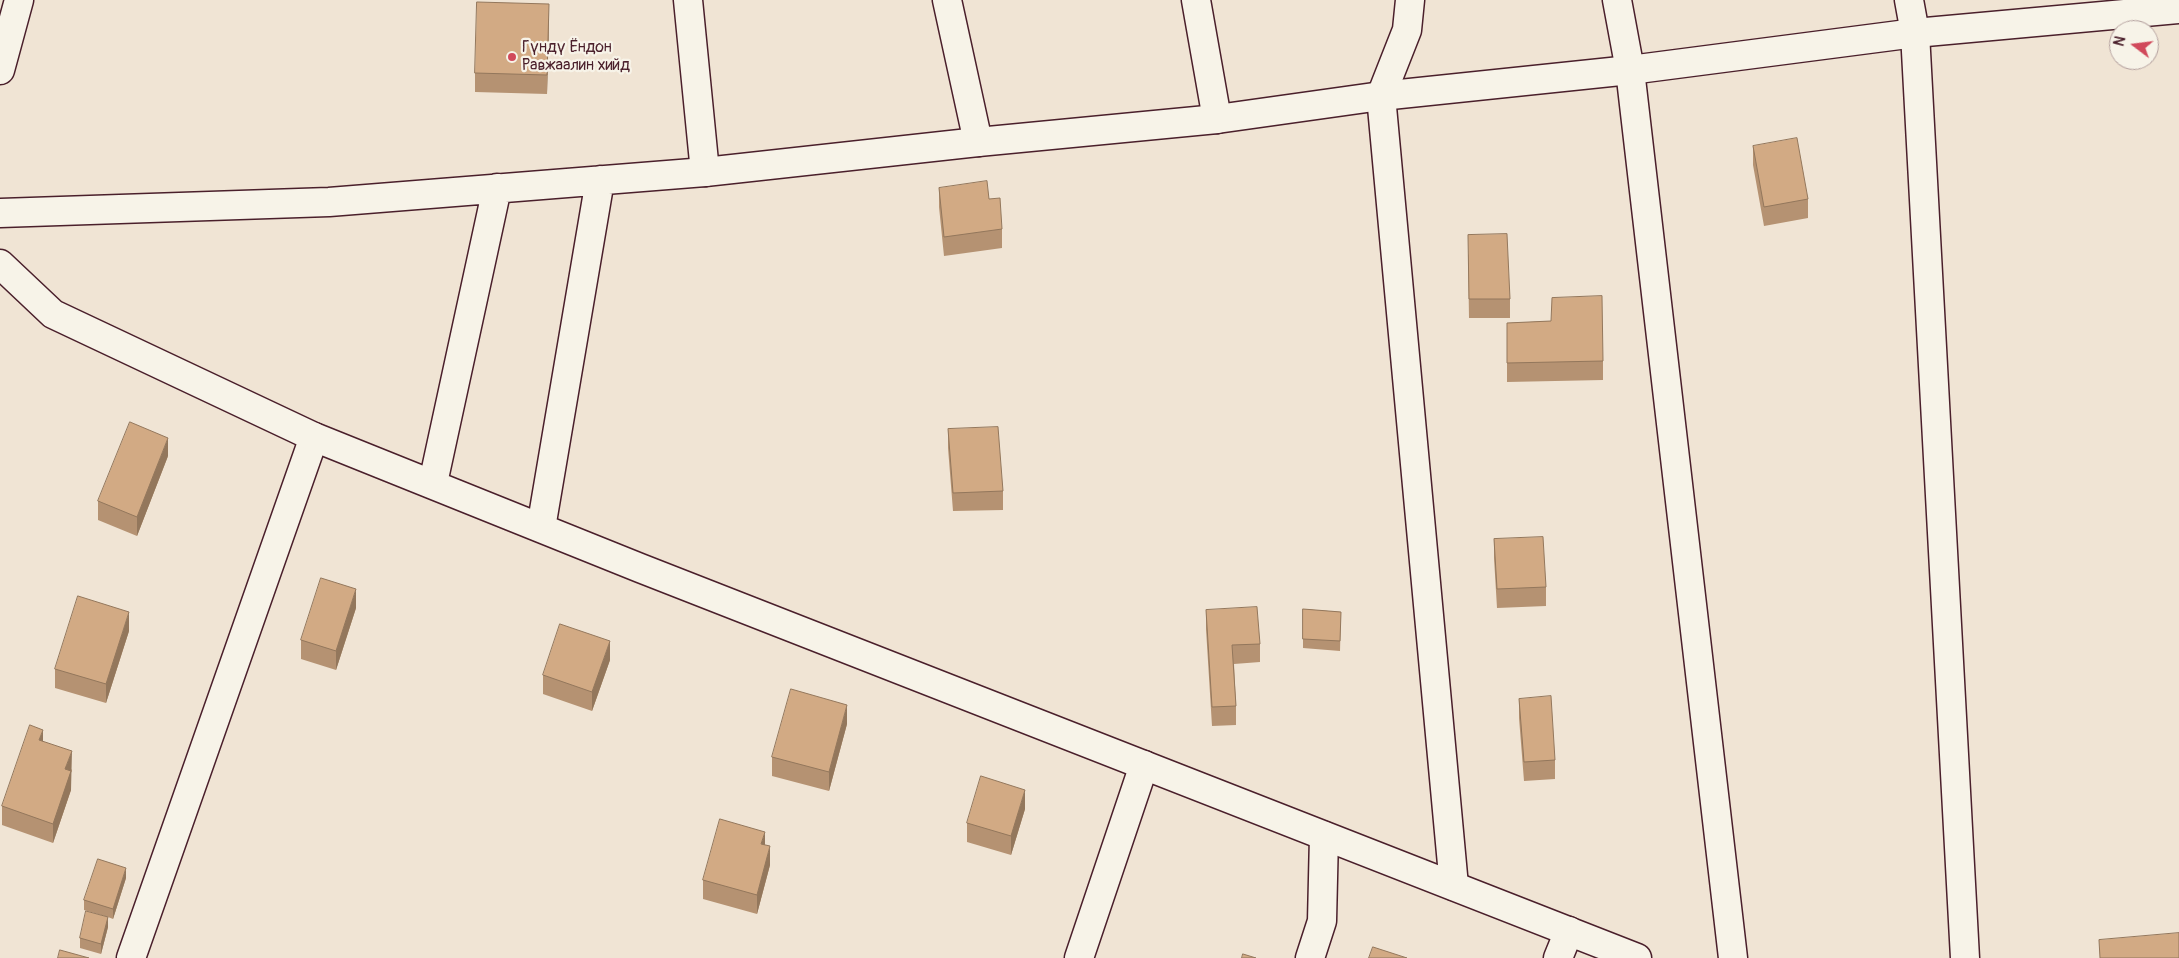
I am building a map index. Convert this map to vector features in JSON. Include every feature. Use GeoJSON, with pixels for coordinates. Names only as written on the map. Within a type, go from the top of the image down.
{"type":"FeatureCollection","features":[{"type":"Feature","properties":{"kind":"street"},"geometry":{"type":"LineString","coordinates":[[0,70],[19,0]]}},
{"type":"Feature","properties":{"kind":"street"},"geometry":{"type":"LineString","coordinates":[[688,0],[705,172]]}},
{"type":"Feature","properties":{"kind":"street"},"geometry":{"type":"LineString","coordinates":[[947,0],[978,142]]}},
{"type":"Feature","properties":{"kind":"street"},"geometry":{"type":"LineString","coordinates":[[1196,0],[1217,119]]}},
{"type":"Feature","properties":{"kind":"street"},"geometry":{"type":"LineString","coordinates":[[1410,0],[1407,30],[1381,96],[1454,886]]}},
{"type":"Feature","properties":{"kind":"street"},"geometry":{"type":"LineString","coordinates":[[1617,0],[1630,70],[1733,958]]}},
{"type":"Feature","properties":{"kind":"street"},"geometry":{"type":"LineString","coordinates":[[1909,0],[1915,33],[1965,958]]}},
{"type":"Feature","properties":{"kind":"street"},"geometry":{"type":"LineString","coordinates":[[0,213],[329,202],[705,172],[978,142],[1217,119],[1381,96],[1630,70],[1915,33],[2179,9]]}},
{"type":"Feature","properties":{"kind":"street"},"geometry":{"type":"LineString","coordinates":[[541,528],[600,180]]}},
{"type":"Feature","properties":{"kind":"street"},"geometry":{"type":"LineString","coordinates":[[433,483],[497,188]]}},
{"type":"Feature","properties":{"kind":"street"},"geometry":{"type":"LineString","coordinates":[[0,264],[53,314],[314,437],[1637,958]]}},
{"type":"Feature","properties":{"kind":"street"},"geometry":{"type":"LineString","coordinates":[[131,958],[314,437]]}},
{"type":"Feature","properties":{"kind":"street"},"geometry":{"type":"LineString","coordinates":[[1079,958],[1144,765]]}},
{"type":"Feature","properties":{"kind":"street"},"geometry":{"type":"LineString","coordinates":[[1310,958],[1322,921],[1324,836]]}},
{"type":"Feature","properties":{"kind":"street"},"geometry":{"type":"LineString","coordinates":[[1558,958],[1569,932]]}},
{"type":"Feature","properties":{"kind":"building","name":"Гүндү Ёндон Равжаалин хийд"},"geometry":{"type":"Polygon","coordinates":[[[477,2],[549,4],[547,75],[475,73],[477,2]]]}},
{"type":"Feature","properties":{"kind":"building"},"geometry":{"type":"Polygon","coordinates":[[[1797,138],[1808,199],[1764,207],[1753,146],[1797,138]]]}},
{"type":"Feature","properties":{"kind":"building"},"geometry":{"type":"Polygon","coordinates":[[[987,181],[989,199],[1000,198],[1002,229],[944,237],[939,188],[987,181]]]}},
{"type":"Feature","properties":{"kind":"building"},"geometry":{"type":"Polygon","coordinates":[[[1507,234],[1510,299],[1469,299],[1468,235],[1507,234]]]}},
{"type":"Feature","properties":{"kind":"building"},"geometry":{"type":"Polygon","coordinates":[[[1602,296],[1603,361],[1507,363],[1507,323],[1551,321],[1552,298],[1602,296]]]}},
{"type":"Feature","properties":{"kind":"building"},"geometry":{"type":"Polygon","coordinates":[[[130,422],[168,438],[137,517],[98,501],[130,422]]]}},
{"type":"Feature","properties":{"kind":"building"},"geometry":{"type":"Polygon","coordinates":[[[998,427],[1003,491],[953,493],[948,429],[998,427]]]}},
{"type":"Feature","properties":{"kind":"building"},"geometry":{"type":"Polygon","coordinates":[[[1543,537],[1546,587],[1497,589],[1494,539],[1543,537]]]}},
{"type":"Feature","properties":{"kind":"building"},"geometry":{"type":"Polygon","coordinates":[[[321,578],[356,589],[336,651],[301,640],[321,578]]]}},
{"type":"Feature","properties":{"kind":"building"},"geometry":{"type":"Polygon","coordinates":[[[78,596],[129,612],[106,684],[55,669],[78,596]]]}},
{"type":"Feature","properties":{"kind":"building"},"geometry":{"type":"Polygon","coordinates":[[[1257,607],[1260,644],[1232,645],[1236,706],[1212,707],[1206,610],[1257,607]]]}},
{"type":"Feature","properties":{"kind":"building"},"geometry":{"type":"Polygon","coordinates":[[[1303,609],[1341,612],[1340,641],[1303,639],[1303,609]]]}},
{"type":"Feature","properties":{"kind":"building"},"geometry":{"type":"Polygon","coordinates":[[[560,624],[610,641],[592,692],[543,675],[560,624]]]}},
{"type":"Feature","properties":{"kind":"building"},"geometry":{"type":"Polygon","coordinates":[[[791,689],[847,705],[829,772],[772,757],[791,689]]]}},
{"type":"Feature","properties":{"kind":"building"},"geometry":{"type":"Polygon","coordinates":[[[1551,696],[1555,760],[1524,762],[1519,699],[1551,696]]]}},
{"type":"Feature","properties":{"kind":"building"},"geometry":{"type":"Polygon","coordinates":[[[30,725],[43,730],[39,740],[72,751],[65,769],[71,771],[53,824],[2,806],[30,725]]]}},
{"type":"Feature","properties":{"kind":"building"},"geometry":{"type":"Polygon","coordinates":[[[981,776],[1025,790],[1011,836],[967,823],[981,776]]]}},
{"type":"Feature","properties":{"kind":"building"},"geometry":{"type":"Polygon","coordinates":[[[720,819],[765,832],[761,844],[770,846],[757,895],[703,880],[720,819]]]}},
{"type":"Feature","properties":{"kind":"building"},"geometry":{"type":"Polygon","coordinates":[[[98,859],[126,868],[113,909],[84,900],[98,859]]]}},
{"type":"Feature","properties":{"kind":"building"},"geometry":{"type":"Polygon","coordinates":[[[86,911],[108,917],[101,944],[80,938],[86,911]]]}},
{"type":"Feature","properties":{"kind":"building"},"geometry":{"type":"Polygon","coordinates":[[[2179,933],[2179,958],[2100,958],[2099,940],[2179,933]]]}},
{"type":"Feature","properties":{"kind":"building"},"geometry":{"type":"Polygon","coordinates":[[[1373,947],[1407,958],[1369,958],[1373,947]]]}},
{"type":"Feature","properties":{"kind":"building"},"geometry":{"type":"Polygon","coordinates":[[[60,950],[89,958],[58,958],[60,950]]]}},
{"type":"Feature","properties":{"kind":"building"},"geometry":{"type":"Polygon","coordinates":[[[1243,954],[1256,958],[1242,958],[1243,954]]]}},
{"type":"Feature","properties":{"kind":"place","name":"Гүндү Ёндон Равжаалин хийд"},"geometry":{"type":"Point","coordinates":[512,57]}}]}
